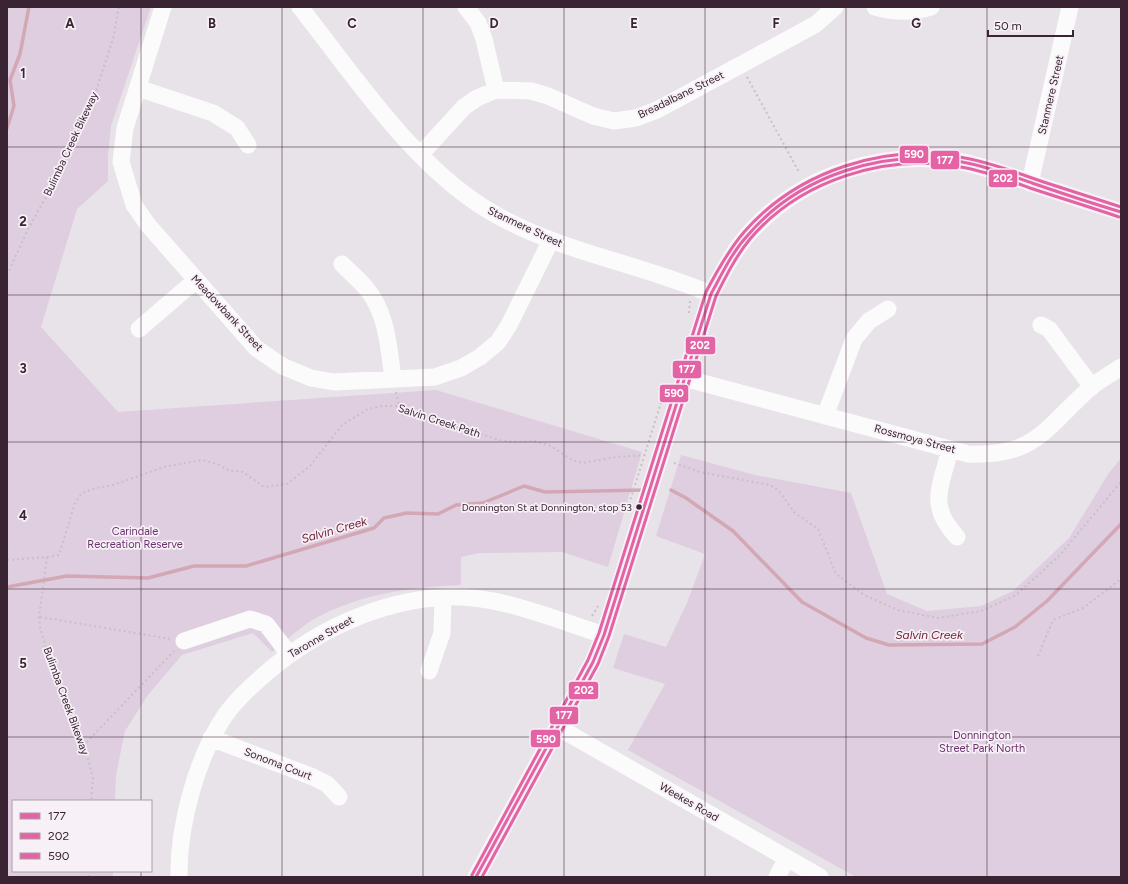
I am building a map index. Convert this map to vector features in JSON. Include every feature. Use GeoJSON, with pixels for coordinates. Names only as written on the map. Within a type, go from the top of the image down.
{"type":"FeatureCollection","features":[{"type":"Feature","properties":{"kind":"street","name":"Meadowbank Street"},"geometry":{"type":"LineString","coordinates":[[163,7],[125,128],[121,162],[134,205],[148,225],[256,348],[282,366],[311,378],[334,382],[395,385],[434,377],[460,368],[480,357],[498,342],[509,325],[551,240]]}},
{"type":"Feature","properties":{"kind":"street","name":"Stanmere Street"},"geometry":{"type":"LineString","coordinates":[[300,7],[390,122],[420,155],[446,179],[492,213],[551,240],[689,284],[711,294]]}},
{"type":"Feature","properties":{"kind":"street"},"geometry":{"type":"LineString","coordinates":[[466,7],[478,23],[484,39],[496,90]]}},
{"type":"Feature","properties":{"kind":"street","name":"Breadalbane Street"},"geometry":{"type":"LineString","coordinates":[[420,155],[464,107],[477,98],[496,90],[531,91],[548,96],[593,116],[614,122],[636,118],[657,110],[816,24],[835,7]]}},
{"type":"Feature","properties":{"kind":"street"},"geometry":{"type":"LineString","coordinates":[[875,7],[902,11],[931,7]]}},
{"type":"Feature","properties":{"kind":"street","name":"Stanmere Street"},"geometry":{"type":"LineString","coordinates":[[1030,183],[1070,7]]}},
{"type":"Feature","properties":{"kind":"street"},"geometry":{"type":"LineString","coordinates":[[138,88],[213,113],[237,128],[248,145]]}},
{"type":"Feature","properties":{"kind":"street"},"geometry":{"type":"LineString","coordinates":[[476,877],[559,728],[593,662],[604,635],[711,294],[726,266],[754,228],[785,201],[804,188],[824,178],[854,167],[889,159],[925,158],[958,161],[1121,212]]}},
{"type":"Feature","properties":{"kind":"street"},"geometry":{"type":"LineString","coordinates":[[342,264],[367,289],[379,311],[386,335],[395,385]]}},
{"type":"Feature","properties":{"kind":"street"},"geometry":{"type":"LineString","coordinates":[[139,329],[196,280]]}},
{"type":"Feature","properties":{"kind":"street"},"geometry":{"type":"LineString","coordinates":[[825,416],[854,339],[869,321],[888,309]]}},
{"type":"Feature","properties":{"kind":"street"},"geometry":{"type":"LineString","coordinates":[[1041,325],[1049,329],[1092,387]]}},
{"type":"Feature","properties":{"kind":"street","name":"Rossmoya Street"},"geometry":{"type":"LineString","coordinates":[[684,378],[950,449],[988,455],[1010,452],[1032,442],[1053,427],[1092,387],[1121,368]]}},
{"type":"Feature","properties":{"kind":"street"},"geometry":{"type":"LineString","coordinates":[[950,449],[938,498],[939,510],[945,524],[957,537]]}},
{"type":"Feature","properties":{"kind":"street"},"geometry":{"type":"LineString","coordinates":[[429,671],[442,633],[443,597]]}},
{"type":"Feature","properties":{"kind":"street","name":"Taronne Street"},"geometry":{"type":"LineString","coordinates":[[179,877],[180,843],[185,820],[203,759],[211,738],[241,694],[289,654],[309,641],[356,616],[384,607],[443,597],[486,600],[511,605],[604,635]]}},
{"type":"Feature","properties":{"kind":"street"},"geometry":{"type":"LineString","coordinates":[[184,641],[250,619],[266,624],[289,654]]}},
{"type":"Feature","properties":{"kind":"street","name":"Weekes Road"},"geometry":{"type":"LineString","coordinates":[[559,728],[820,877]]}},
{"type":"Feature","properties":{"kind":"street","name":"Sonoma Court"},"geometry":{"type":"LineString","coordinates":[[211,738],[327,784],[339,797]]}},
{"type":"Feature","properties":{"kind":"street"},"geometry":{"type":"LineString","coordinates":[[777,877],[787,858]]}},
{"type":"Feature","properties":{"kind":"path","name":"Bulimba Creek Bikeway"},"geometry":{"type":"LineString","coordinates":[[7,275],[28,229],[55,181],[94,97],[113,39],[120,7]]}},
{"type":"Feature","properties":{"kind":"path"},"geometry":{"type":"LineString","coordinates":[[740,66],[799,172]]}},
{"type":"Feature","properties":{"kind":"path"},"geometry":{"type":"LineString","coordinates":[[689,314],[690,301]]}},
{"type":"Feature","properties":{"kind":"path"},"geometry":{"type":"LineString","coordinates":[[629,506],[643,455],[667,384]]}},
{"type":"Feature","properties":{"kind":"path"},"geometry":{"type":"LineString","coordinates":[[395,385],[400,406]]}},
{"type":"Feature","properties":{"kind":"path","name":"Salvin Creek Path"},"geometry":{"type":"LineString","coordinates":[[47,557],[59,555],[75,503],[82,494],[96,488],[114,485],[164,466],[202,460],[217,464],[228,470],[243,472],[264,487],[287,484],[310,466],[342,425],[368,409],[382,406],[400,406],[487,437],[519,442],[534,441],[549,445],[572,460],[583,463],[646,454]]}},
{"type":"Feature","properties":{"kind":"path"},"geometry":{"type":"LineString","coordinates":[[674,464],[700,472],[770,485],[780,491],[795,514],[818,529],[836,574],[864,595],[898,610],[938,618],[981,611],[1016,595],[1060,555],[1121,482]]}},
{"type":"Feature","properties":{"kind":"path","name":"Bulimba Creek Bikeway"},"geometry":{"type":"LineString","coordinates":[[47,557],[39,617],[40,627],[49,658],[83,746],[93,779],[91,800]]}},
{"type":"Feature","properties":{"kind":"path"},"geometry":{"type":"LineString","coordinates":[[7,560],[47,557]]}},
{"type":"Feature","properties":{"kind":"path"},"geometry":{"type":"LineString","coordinates":[[1038,656],[1053,620],[1083,608],[1121,579]]}},
{"type":"Feature","properties":{"kind":"path"},"geometry":{"type":"LineString","coordinates":[[591,619],[600,599]]}},
{"type":"Feature","properties":{"kind":"path"},"geometry":{"type":"LineString","coordinates":[[39,617],[184,641]]}},
{"type":"Feature","properties":{"kind":"path"},"geometry":{"type":"LineString","coordinates":[[83,746],[184,641]]}},
{"type":"Feature","properties":{"kind":"green space","name":"Carindale Recreation Reserve"},"geometry":{"type":"Polygon","coordinates":[[[7,7],[151,7],[111,126],[108,155],[108,181],[77,209],[41,327],[118,412],[436,390],[642,452],[608,567],[562,552],[479,553],[461,557],[461,585],[386,593],[350,603],[316,618],[272,652],[253,633],[182,655],[148,695],[125,731],[116,775],[115,800],[12,800],[12,872],[113,872],[113,877],[7,877],[7,7]]]}},
{"type":"Feature","properties":{"kind":"green space","name":"Donnington Street Park North"},"geometry":{"type":"Polygon","coordinates":[[[681,455],[755,475],[851,493],[887,594],[927,611],[981,606],[1013,591],[1069,538],[1109,473],[1121,458],[1121,877],[856,877],[628,750],[665,684],[613,668],[624,634],[666,647],[687,603],[705,554],[656,536],[681,455]]]}},
{"type":"Feature","properties":{"kind":"waterway"},"geometry":{"type":"LineString","coordinates":[[7,128],[14,106],[10,80],[20,54],[29,7]]}},
{"type":"Feature","properties":{"kind":"waterway","name":"Salvin Creek"},"geometry":{"type":"LineString","coordinates":[[7,587],[67,576],[148,578],[194,566],[246,566],[374,528],[384,518],[407,513],[438,514],[456,505],[483,503],[524,486],[545,492],[645,490]]}},
{"type":"Feature","properties":{"kind":"waterway","name":"Salvin Creek"},"geometry":{"type":"LineString","coordinates":[[671,490],[686,498],[733,531],[802,602],[866,638],[889,645],[982,644],[1015,627],[1047,601],[1121,524]]}},
{"type":"Feature","properties":{"kind":"transit line","name":"590"},"geometry":{"type":"LineString","coordinates":[[472,875],[588,660],[599,633],[706,292],[719,268],[745,231],[766,210],[791,192],[817,177],[845,166],[875,158],[905,154],[935,154],[982,162],[1121,207]]}},
{"type":"Feature","properties":{"kind":"transit line","name":"177"},"geometry":{"type":"LineString","coordinates":[[476,877],[593,662],[604,635],[711,294],[732,256],[748,235],[769,214],[792,196],[818,182],[845,171],[874,163],[903,159],[933,159],[962,162],[980,166],[1121,212]]}},
{"type":"Feature","properties":{"kind":"transit line","name":"202"},"geometry":{"type":"LineString","coordinates":[[482,877],[598,664],[609,636],[716,296],[736,259],[750,239],[770,218],[794,201],[819,187],[846,176],[874,168],[903,164],[932,164],[961,167],[979,171],[1119,217]]}},
{"type":"Feature","properties":{"kind":"place","name":"Donnington St at Donnington, stop 53"},"geometry":{"type":"Point","coordinates":[639,507]}}]}
